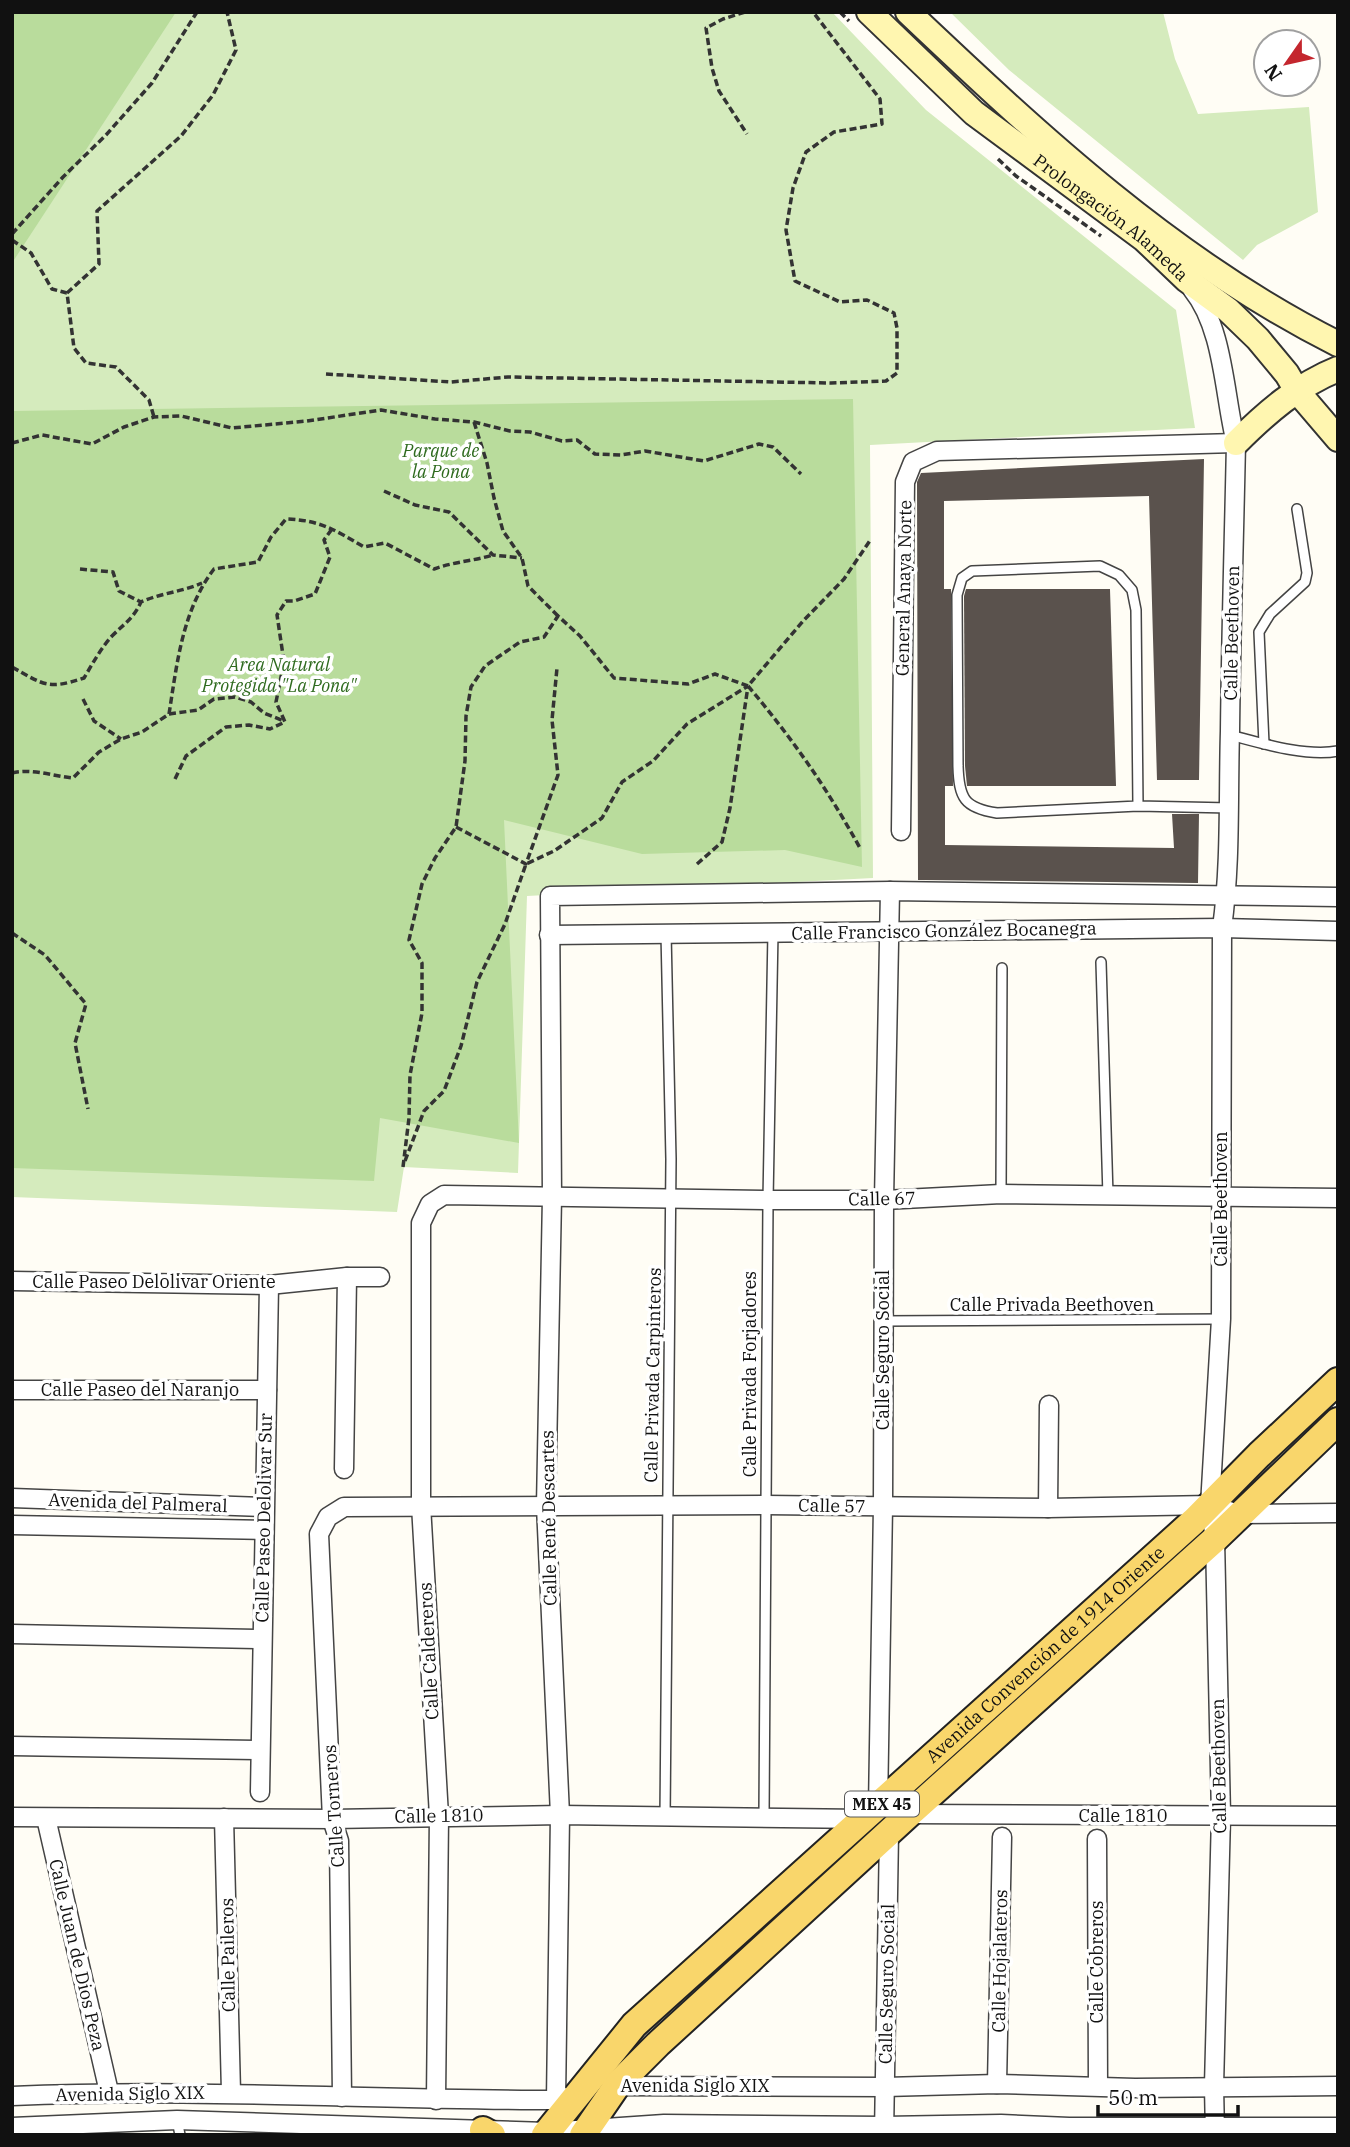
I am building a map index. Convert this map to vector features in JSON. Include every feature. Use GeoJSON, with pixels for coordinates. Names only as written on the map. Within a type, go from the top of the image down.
{"type":"FeatureCollection","features":[{"type":"Feature","properties":{"kind":"main road","name":"Prolongación Alameda"},"geometry":{"type":"LineString","coordinates":[[869,12],[974,113],[1144,239],[1181,275],[1228,310],[1287,374],[1297,391],[1338,439]]}},
{"type":"Feature","properties":{"kind":"main road","name":"Prolongación Alameda"},"geometry":{"type":"LineString","coordinates":[[908,12],[1031,128],[1112,196],[1225,280],[1287,318],[1338,344]]}},
{"type":"Feature","properties":{"kind":"main road"},"geometry":{"type":"LineString","coordinates":[[1144,239],[1168,250],[1227,292],[1303,340],[1338,356]]}},
{"type":"Feature","properties":{"kind":"main road"},"geometry":{"type":"LineString","coordinates":[[1236,443],[1260,419],[1297,391],[1338,369]]}},
{"type":"Feature","properties":{"kind":"main road","name":"Avenida Convención de 1914 Oriente"},"geometry":{"type":"LineString","coordinates":[[546,2133],[567,2098],[634,2025],[871,1814],[1210,1505],[1338,1381]]}},
{"type":"Feature","properties":{"kind":"main road","name":"Avenida Convención de 1914 Oriente"},"geometry":{"type":"LineString","coordinates":[[584,2132],[618,2084],[658,2044],[1215,1539],[1338,1421]]}},
{"type":"Feature","properties":{"kind":"street","name":"Calle Beethoven"},"geometry":{"type":"LineString","coordinates":[[1181,275],[1200,298],[1207,313],[1220,360],[1236,443],[1230,808],[1222,928],[1222,1320],[1210,1505],[1215,1539],[1221,1816],[1215,2130]]}},
{"type":"Feature","properties":{"kind":"street","name":"General Anaya Norte"},"geometry":{"type":"LineString","coordinates":[[901,831],[905,482],[913,462],[937,451],[1236,443]]}},
{"type":"Feature","properties":{"kind":"street","name":"Calle Francisco González Bocanegra"},"geometry":{"type":"LineString","coordinates":[[550,896],[890,891],[1338,897]]}},
{"type":"Feature","properties":{"kind":"street","name":"Calle Seguro Social"},"geometry":{"type":"LineString","coordinates":[[871,1814],[883,1506],[884,1200],[890,891]]}},
{"type":"Feature","properties":{"kind":"street","name":"Calle René Descartes"},"geometry":{"type":"LineString","coordinates":[[550,896],[552,1197],[546,1506],[560,1815],[567,2098]]}},
{"type":"Feature","properties":{"kind":"street","name":"Calle Francisco González Bocanegra"},"geometry":{"type":"LineString","coordinates":[[550,935],[1222,928],[1338,931]]}},
{"type":"Feature","properties":{"kind":"street","name":"Calle 67"},"geometry":{"type":"LineString","coordinates":[[430,1204],[444,1195],[768,1200],[884,1200],[1001,1194],[1338,1198]]}},
{"type":"Feature","properties":{"kind":"street","name":"Calle Caldereros"},"geometry":{"type":"LineString","coordinates":[[430,1204],[421,1223],[421,1505],[439,1816],[436,2100]]}},
{"type":"Feature","properties":{"kind":"street","name":"Calle Paseo Delolivar Oriente"},"geometry":{"type":"LineString","coordinates":[[12,1281],[269,1285],[347,1277],[380,1277]]}},
{"type":"Feature","properties":{"kind":"street"},"geometry":{"type":"LineString","coordinates":[[344,1469],[347,1277]]}},
{"type":"Feature","properties":{"kind":"street","name":"Calle Paseo Delolivar Sur"},"geometry":{"type":"LineString","coordinates":[[260,1792],[269,1285]]}},
{"type":"Feature","properties":{"kind":"street","name":"Calle Paseo del Naranjo"},"geometry":{"type":"LineString","coordinates":[[12,1390],[267,1390]]}},
{"type":"Feature","properties":{"kind":"street"},"geometry":{"type":"LineString","coordinates":[[1048,1508],[1049,1405]]}},
{"type":"Feature","properties":{"kind":"street","name":"Avenida del Palmeral"},"geometry":{"type":"LineString","coordinates":[[12,1498],[264,1507]]}},
{"type":"Feature","properties":{"kind":"street","name":"Calle 57"},"geometry":{"type":"LineString","coordinates":[[328,1517],[344,1507],[421,1505],[1048,1508],[1210,1505],[1239,1514],[1338,1513]]}},
{"type":"Feature","properties":{"kind":"street","name":"Calle Torneros"},"geometry":{"type":"LineString","coordinates":[[328,1517],[319,1534],[332,1819],[339,1841],[342,2097]]}},
{"type":"Feature","properties":{"kind":"street","name":"Avenida del Palmeral"},"geometry":{"type":"LineString","coordinates":[[12,1525],[263,1530]]}},
{"type":"Feature","properties":{"kind":"street"},"geometry":{"type":"LineString","coordinates":[[12,1634],[262,1639]]}},
{"type":"Feature","properties":{"kind":"street"},"geometry":{"type":"LineString","coordinates":[[12,1746],[259,1750]]}},
{"type":"Feature","properties":{"kind":"street","name":"Calle 1810"},"geometry":{"type":"LineString","coordinates":[[12,1817],[332,1819],[560,1815],[665,1818],[871,1814]]}},
{"type":"Feature","properties":{"kind":"street","name":"Calle 1810"},"geometry":{"type":"LineString","coordinates":[[909,1814],[1338,1815]]}},
{"type":"Feature","properties":{"kind":"street","name":"Calle Juan de Dios Peza"},"geometry":{"type":"LineString","coordinates":[[46,1818],[109,2092]]}},
{"type":"Feature","properties":{"kind":"street","name":"Calle Paileros"},"geometry":{"type":"LineString","coordinates":[[224,1818],[231,2092]]}},
{"type":"Feature","properties":{"kind":"street","name":"Calle Seguro Social"},"geometry":{"type":"LineString","coordinates":[[884,2130],[888,1833]]}},
{"type":"Feature","properties":{"kind":"street","name":"Calle Hojalateros"},"geometry":{"type":"LineString","coordinates":[[997,2084],[1002,1837]]}},
{"type":"Feature","properties":{"kind":"street","name":"Calle Cobreros"},"geometry":{"type":"LineString","coordinates":[[1097,1839],[1098,2086]]}},
{"type":"Feature","properties":{"kind":"street","name":"Avenida Siglo XIX"},"geometry":{"type":"LineString","coordinates":[[12,2096],[109,2092],[231,2092],[436,2100],[567,2098],[618,2084],[885,2087],[997,2084],[1135,2088],[1338,2086]]}},
{"type":"Feature","properties":{"kind":"street","name":"Avenida Siglo XIX"},"geometry":{"type":"LineString","coordinates":[[12,2127],[546,2133],[664,2129],[1215,2130],[1338,2127]]}},
{"type":"Feature","properties":{"kind":"lane"},"geometry":{"type":"LineString","coordinates":[[1264,744],[1259,632],[1270,614],[1305,582],[1307,562],[1297,509]]}},
{"type":"Feature","properties":{"kind":"lane"},"geometry":{"type":"LineString","coordinates":[[1138,806],[1136,610],[1132,590],[1119,575],[1100,566],[972,571],[962,578],[957,594],[958,789],[965,800],[979,810],[997,813],[1138,806],[1230,808]]}},
{"type":"Feature","properties":{"kind":"lane"},"geometry":{"type":"LineString","coordinates":[[1230,735],[1264,744],[1320,753],[1338,751]]}},
{"type":"Feature","properties":{"kind":"lane","name":"Calle Privada Forjadores"},"geometry":{"type":"LineString","coordinates":[[764,1816],[768,1200],[773,932]]}},
{"type":"Feature","properties":{"kind":"lane","name":"Calle Privada Carpinteros"},"geometry":{"type":"LineString","coordinates":[[665,1818],[671,1199],[666,933]]}},
{"type":"Feature","properties":{"kind":"lane"},"geometry":{"type":"LineString","coordinates":[[1101,962],[1108,1196]]}},
{"type":"Feature","properties":{"kind":"lane"},"geometry":{"type":"LineString","coordinates":[[1001,1194],[1002,968]]}},
{"type":"Feature","properties":{"kind":"lane","name":"Calle Privada Beethoven"},"geometry":{"type":"LineString","coordinates":[[883,1321],[1222,1320]]}},
{"type":"Feature","properties":{"kind":"path"},"geometry":{"type":"LineString","coordinates":[[12,234],[152,83],[197,12]]}},
{"type":"Feature","properties":{"kind":"path"},"geometry":{"type":"LineString","coordinates":[[67,293],[99,264],[97,211],[181,136],[213,95],[236,50],[227,12]]}},
{"type":"Feature","properties":{"kind":"path"},"geometry":{"type":"LineString","coordinates":[[745,12],[706,28],[712,68],[719,91],[747,134]]}},
{"type":"Feature","properties":{"kind":"path"},"geometry":{"type":"LineString","coordinates":[[326,374],[451,382],[508,377],[831,383],[886,381],[897,373],[897,327],[894,313],[867,300],[840,302],[795,281],[786,230],[793,188],[806,152],[834,132],[882,124],[880,99],[813,12]]}},
{"type":"Feature","properties":{"kind":"path"},"geometry":{"type":"LineString","coordinates":[[12,240],[31,253],[52,289],[67,293]]}},
{"type":"Feature","properties":{"kind":"path"},"geometry":{"type":"LineString","coordinates":[[67,293],[74,348],[86,363],[116,367],[149,400],[154,417]]}},
{"type":"Feature","properties":{"kind":"path"},"geometry":{"type":"LineString","coordinates":[[12,443],[42,435],[92,444],[124,427],[154,417],[181,416],[232,428],[381,410],[474,422],[510,432],[530,432],[562,441],[577,440],[595,454],[621,455],[645,451],[704,461],[759,444],[773,447],[801,474]]}},
{"type":"Feature","properties":{"kind":"path"},"geometry":{"type":"LineString","coordinates":[[474,422],[503,531],[522,558],[528,586],[580,636],[614,678],[688,684],[715,674],[748,686],[791,736],[836,804],[860,848]]}},
{"type":"Feature","properties":{"kind":"path"},"geometry":{"type":"LineString","coordinates":[[384,491],[415,505],[449,512],[493,555]]}},
{"type":"Feature","properties":{"kind":"path"},"geometry":{"type":"LineString","coordinates":[[169,714],[181,640],[204,582],[214,569],[258,562],[271,537],[286,519],[311,520],[364,547],[385,543],[434,569],[493,555],[522,558]]}},
{"type":"Feature","properties":{"kind":"path"},"geometry":{"type":"LineString","coordinates":[[285,722],[276,702],[284,662],[277,615],[286,601],[315,594],[330,557],[324,540],[332,529]]}},
{"type":"Feature","properties":{"kind":"path"},"geometry":{"type":"LineString","coordinates":[[526,864],[554,851],[602,818],[622,782],[653,761],[687,724],[748,686],[803,621],[844,579],[871,539]]}},
{"type":"Feature","properties":{"kind":"path"},"geometry":{"type":"LineString","coordinates":[[80,569],[113,572],[119,591],[141,602]]}},
{"type":"Feature","properties":{"kind":"path"},"geometry":{"type":"LineString","coordinates":[[12,667],[36,681],[58,687],[84,678],[97,654],[134,616],[141,602],[161,593],[183,592],[204,582]]}},
{"type":"Feature","properties":{"kind":"path"},"geometry":{"type":"LineString","coordinates":[[557,668],[552,720],[558,775],[505,924],[477,982],[461,1046],[444,1091],[424,1111],[403,1167],[409,1118],[410,1075],[422,1013],[422,962],[409,940],[422,884],[435,858],[456,827],[471,687],[485,666],[520,642],[544,637],[558,617]]}},
{"type":"Feature","properties":{"kind":"path"},"geometry":{"type":"LineString","coordinates":[[697,864],[722,842],[730,808],[748,686]]}},
{"type":"Feature","properties":{"kind":"path"},"geometry":{"type":"LineString","coordinates":[[12,774],[27,770],[73,778],[99,752],[121,739],[142,732],[169,714],[198,710],[214,699],[235,697],[251,702],[264,713],[285,722]]}},
{"type":"Feature","properties":{"kind":"path"},"geometry":{"type":"LineString","coordinates":[[83,699],[94,721],[121,739]]}},
{"type":"Feature","properties":{"kind":"path"},"geometry":{"type":"LineString","coordinates":[[175,779],[186,756],[226,727],[249,725],[270,729],[285,722]]}},
{"type":"Feature","properties":{"kind":"path"},"geometry":{"type":"LineString","coordinates":[[456,827],[526,864]]}},
{"type":"Feature","properties":{"kind":"path"},"geometry":{"type":"LineString","coordinates":[[12,933],[45,955],[86,1004],[75,1043],[88,1108]]}},
{"type":"Feature","properties":{"kind":"green space","name":"Parque de la Pona"},"geometry":{"type":"Polygon","coordinates":[[[12,12],[832,12],[926,110],[1176,310],[1195,428],[870,445],[873,878],[527,896],[518,1173],[404,1167],[397,1212],[12,1197],[12,12]]]}},
{"type":"Feature","properties":{"kind":"green space"},"geometry":{"type":"Polygon","coordinates":[[[12,12],[176,12],[12,263],[12,12]]]}},
{"type":"Feature","properties":{"kind":"green space"},"geometry":{"type":"Polygon","coordinates":[[[950,12],[1163,12],[1175,59],[1198,114],[1309,107],[1318,212],[1257,245],[1243,260],[1009,70],[950,12]]]}},
{"type":"Feature","properties":{"kind":"green space","name":"Area Natural Protegida \"La Pona\""},"geometry":{"type":"Polygon","coordinates":[[[853,399],[862,867],[785,850],[642,854],[504,820],[519,1143],[380,1118],[374,1181],[12,1168],[12,411],[853,399]]]}},
{"type":"Feature","properties":{"kind":"building"},"geometry":{"type":"Polygon","coordinates":[[[1204,459],[1199,780],[1157,780],[1149,496],[944,501],[944,589],[951,589],[953,786],[945,786],[945,845],[1174,848],[1172,814],[1199,814],[1198,883],[918,880],[917,482],[921,473],[1204,459]]]}},
{"type":"Feature","properties":{"kind":"building"},"geometry":{"type":"Polygon","coordinates":[[[966,589],[1110,589],[1116,786],[967,786],[966,589]]]}}]}
